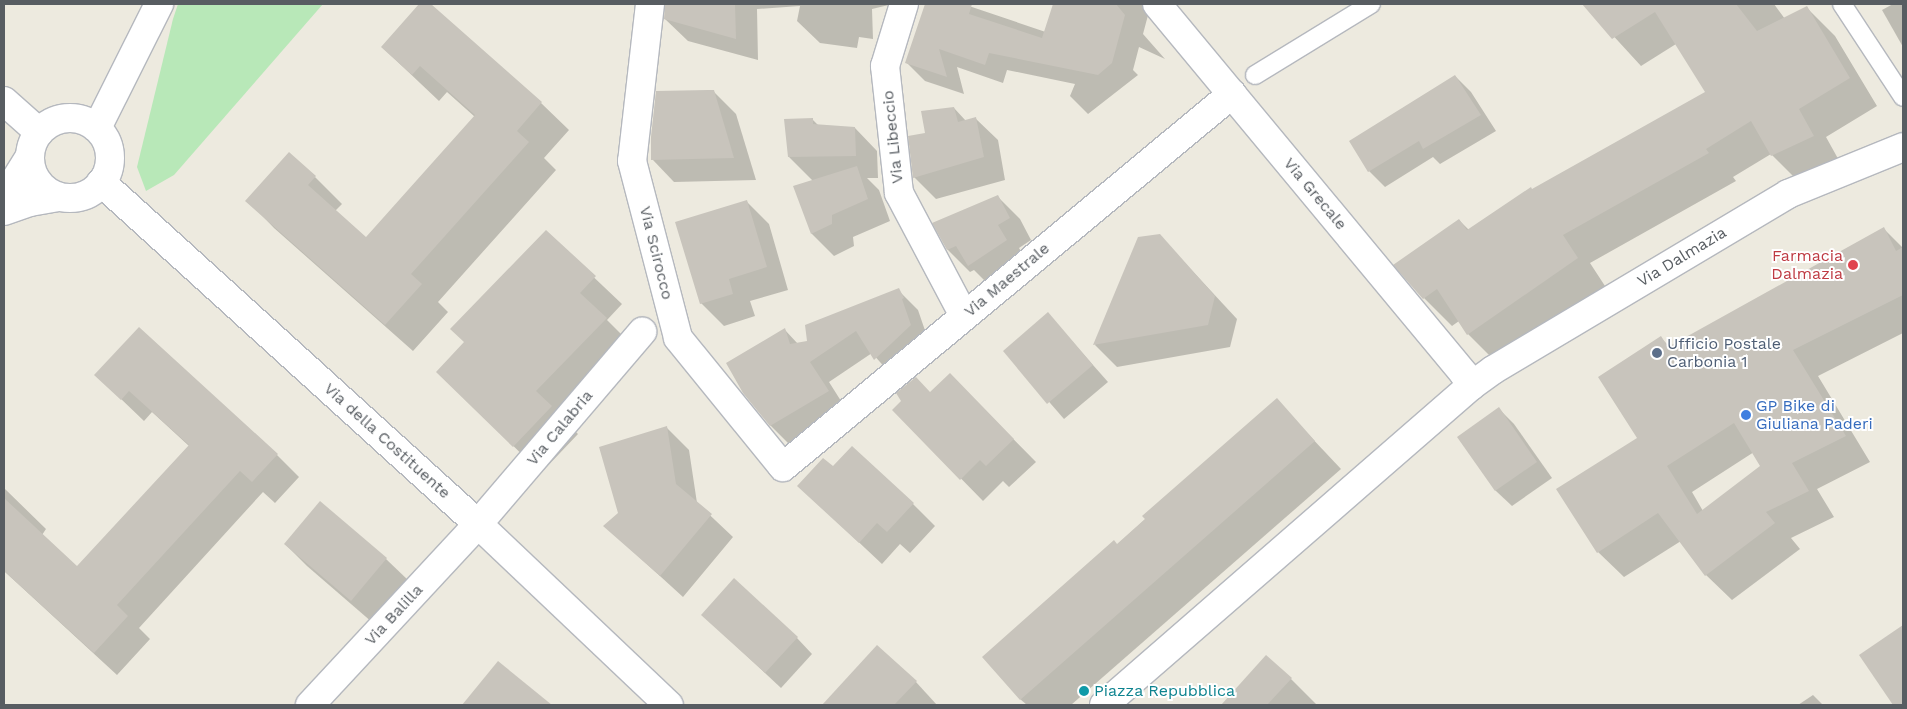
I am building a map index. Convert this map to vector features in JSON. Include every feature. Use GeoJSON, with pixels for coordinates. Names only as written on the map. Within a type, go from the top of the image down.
{"type":"FeatureCollection","features":[{"type":"Feature","properties":{"kind":"street"},"geometry":{"type":"LineString","coordinates":[[97,128],[159,4]]}},
{"type":"Feature","properties":{"kind":"street","name":"Via Scirocco"},"geometry":{"type":"LineString","coordinates":[[650,4],[632,161],[678,338],[783,467]]}},
{"type":"Feature","properties":{"kind":"street","name":"Via Libeccio"},"geometry":{"type":"LineString","coordinates":[[904,4],[885,66],[899,193],[964,316]]}},
{"type":"Feature","properties":{"kind":"street","name":"Via Grecale"},"geometry":{"type":"LineString","coordinates":[[1157,4],[1464,374],[1471,386]]}},
{"type":"Feature","properties":{"kind":"street","name":"Via Maestrale"},"geometry":{"type":"LineString","coordinates":[[783,467],[1232,94]]}},
{"type":"Feature","properties":{"kind":"street"},"geometry":{"type":"LineString","coordinates":[[4,101],[35,144],[32,169],[38,181],[47,191],[59,197]]}},
{"type":"Feature","properties":{"kind":"street"},"geometry":{"type":"LineString","coordinates":[[4,198],[35,144],[49,124],[61,119],[74,118],[87,121],[97,128],[105,138],[109,151],[109,164],[101,182],[85,195],[30,202],[4,211]]}},
{"type":"Feature","properties":{"kind":"street","name":"Via Dalmazia"},"geometry":{"type":"LineString","coordinates":[[1471,386],[1493,370],[1788,194],[1903,147]]}},
{"type":"Feature","properties":{"kind":"street","name":"Via della Costituente"},"geometry":{"type":"LineString","coordinates":[[101,182],[478,524],[669,705]]}},
{"type":"Feature","properties":{"kind":"street","name":"Via Calabria"},"geometry":{"type":"LineString","coordinates":[[478,524],[642,332]]}},
{"type":"Feature","properties":{"kind":"street"},"geometry":{"type":"LineString","coordinates":[[1104,705],[1471,386]]}},
{"type":"Feature","properties":{"kind":"street","name":"Via Balilla"},"geometry":{"type":"LineString","coordinates":[[310,705],[478,524]]}},
{"type":"Feature","properties":{"kind":"lane"},"geometry":{"type":"LineString","coordinates":[[1255,75],[1371,4]]}},
{"type":"Feature","properties":{"kind":"lane"},"geometry":{"type":"LineString","coordinates":[[1842,4],[1903,97]]}},
{"type":"Feature","properties":{"kind":"green space"},"geometry":{"type":"Polygon","coordinates":[[[178,4],[323,4],[174,175],[146,191],[137,167],[178,4]]]}},
{"type":"Feature","properties":{"kind":"building"},"geometry":{"type":"Polygon","coordinates":[[[419,4],[431,4],[542,102],[517,131],[529,142],[411,274],[422,284],[385,325],[245,201],[289,152],[316,176],[308,185],[366,237],[475,115],[420,66],[412,75],[381,47],[419,4]]]}},
{"type":"Feature","properties":{"kind":"building"},"geometry":{"type":"Polygon","coordinates":[[[665,4],[735,4],[736,39],[664,19],[665,4]]]}},
{"type":"Feature","properties":{"kind":"building"},"geometry":{"type":"Polygon","coordinates":[[[925,4],[972,4],[969,14],[1042,38],[1053,4],[1116,4],[1125,15],[1112,63],[1098,75],[989,53],[985,65],[939,49],[947,77],[905,63],[925,4]]]}},
{"type":"Feature","properties":{"kind":"building"},"geometry":{"type":"Polygon","coordinates":[[[1582,4],[1736,4],[1757,31],[1807,6],[1850,78],[1799,109],[1814,136],[1771,156],[1751,121],[1706,149],[1709,153],[1563,235],[1578,258],[1467,335],[1437,289],[1423,299],[1393,265],[1459,219],[1467,230],[1531,187],[1532,189],[1705,92],[1655,12],[1612,39],[1582,4]]]}},
{"type":"Feature","properties":{"kind":"building"},"geometry":{"type":"Polygon","coordinates":[[[1455,75],[1481,115],[1423,149],[1419,141],[1368,172],[1349,141],[1455,75]]]}},
{"type":"Feature","properties":{"kind":"building"},"geometry":{"type":"Polygon","coordinates":[[[714,90],[734,158],[651,160],[651,137],[656,91],[714,90]]]}},
{"type":"Feature","properties":{"kind":"building"},"geometry":{"type":"Polygon","coordinates":[[[954,107],[958,122],[976,117],[984,157],[913,178],[908,136],[925,133],[921,111],[954,107]]]}},
{"type":"Feature","properties":{"kind":"building"},"geometry":{"type":"Polygon","coordinates":[[[813,118],[813,124],[855,127],[856,156],[788,157],[784,119],[813,118]]]}},
{"type":"Feature","properties":{"kind":"building"},"geometry":{"type":"Polygon","coordinates":[[[857,166],[868,199],[832,215],[832,224],[811,234],[793,186],[857,166]]]}},
{"type":"Feature","properties":{"kind":"building"},"geometry":{"type":"Polygon","coordinates":[[[998,195],[1010,218],[998,225],[1007,240],[968,266],[956,246],[947,250],[932,223],[998,195]]]}},
{"type":"Feature","properties":{"kind":"building"},"geometry":{"type":"Polygon","coordinates":[[[747,200],[767,267],[729,279],[733,294],[700,304],[675,222],[747,200]]]}},
{"type":"Feature","properties":{"kind":"building"},"geometry":{"type":"Polygon","coordinates":[[[1884,227],[1896,251],[1903,247],[1903,295],[1793,350],[1846,436],[1792,463],[1809,491],[1766,512],[1775,523],[1705,576],[1658,513],[1597,553],[1556,489],[1637,438],[1598,377],[1661,336],[1668,347],[1884,227]],[[1734,423],[1667,466],[1697,514],[1760,466],[1734,423]]]}},
{"type":"Feature","properties":{"kind":"building"},"geometry":{"type":"Polygon","coordinates":[[[546,230],[596,276],[580,293],[607,318],[536,391],[552,406],[513,447],[436,372],[464,342],[450,329],[546,230]]]}},
{"type":"Feature","properties":{"kind":"building"},"geometry":{"type":"Polygon","coordinates":[[[1160,234],[1215,296],[1208,325],[1093,345],[1138,237],[1160,234]]]}},
{"type":"Feature","properties":{"kind":"building"},"geometry":{"type":"Polygon","coordinates":[[[899,288],[904,298],[902,299],[911,325],[874,360],[856,331],[810,362],[829,391],[770,426],[743,393],[726,363],[785,328],[790,344],[807,341],[805,325],[899,288]]]}},
{"type":"Feature","properties":{"kind":"building"},"geometry":{"type":"Polygon","coordinates":[[[1048,312],[1093,365],[1047,404],[1003,351],[1048,312]]]}},
{"type":"Feature","properties":{"kind":"building"},"geometry":{"type":"Polygon","coordinates":[[[139,327],[278,454],[252,482],[240,471],[117,605],[128,616],[94,653],[4,571],[4,498],[77,566],[189,445],[129,391],[121,400],[94,375],[139,327]]]}},
{"type":"Feature","properties":{"kind":"building"},"geometry":{"type":"Polygon","coordinates":[[[950,373],[1014,439],[986,466],[980,460],[960,480],[892,410],[901,401],[896,393],[916,377],[930,392],[950,373]]]}},
{"type":"Feature","properties":{"kind":"building"},"geometry":{"type":"Polygon","coordinates":[[[1277,398],[1315,441],[1020,700],[982,657],[1114,540],[1117,544],[1145,519],[1142,516],[1277,398]]]}},
{"type":"Feature","properties":{"kind":"building"},"geometry":{"type":"Polygon","coordinates":[[[1499,407],[1537,462],[1495,491],[1457,437],[1499,407]]]}},
{"type":"Feature","properties":{"kind":"building"},"geometry":{"type":"Polygon","coordinates":[[[667,426],[676,484],[712,514],[660,576],[603,526],[618,513],[599,447],[667,426]]]}},
{"type":"Feature","properties":{"kind":"building"},"geometry":{"type":"Polygon","coordinates":[[[852,446],[914,503],[887,532],[877,523],[859,543],[797,486],[823,458],[833,466],[852,446]]]}},
{"type":"Feature","properties":{"kind":"building"},"geometry":{"type":"Polygon","coordinates":[[[320,501],[387,558],[351,601],[284,544],[320,501]]]}},
{"type":"Feature","properties":{"kind":"building"},"geometry":{"type":"Polygon","coordinates":[[[734,578],[798,637],[765,673],[701,615],[734,578]]]}},
{"type":"Feature","properties":{"kind":"building"},"geometry":{"type":"Polygon","coordinates":[[[1903,625],[1903,705],[1893,705],[1859,655],[1903,625]]]}},
{"type":"Feature","properties":{"kind":"building"},"geometry":{"type":"Polygon","coordinates":[[[877,645],[917,681],[894,705],[822,705],[877,645]]]}},
{"type":"Feature","properties":{"kind":"building"},"geometry":{"type":"Polygon","coordinates":[[[1266,655],[1292,678],[1267,705],[1221,705],[1266,655]]]}},
{"type":"Feature","properties":{"kind":"building"},"geometry":{"type":"Polygon","coordinates":[[[498,661],[552,705],[462,705],[498,661]]]}},
{"type":"Feature","properties":{"kind":"place","name":"Farmacia Dalmazia"},"geometry":{"type":"Point","coordinates":[1853,265]}},
{"type":"Feature","properties":{"kind":"place","name":"Ufficio Postale Carbonia 1"},"geometry":{"type":"Point","coordinates":[1657,353]}},
{"type":"Feature","properties":{"kind":"place","name":"GP Bike di Giuliana Paderi"},"geometry":{"type":"Point","coordinates":[1746,415]}},
{"type":"Feature","properties":{"kind":"place","name":"Piazza Repubblica"},"geometry":{"type":"Point","coordinates":[1084,691]}}]}
